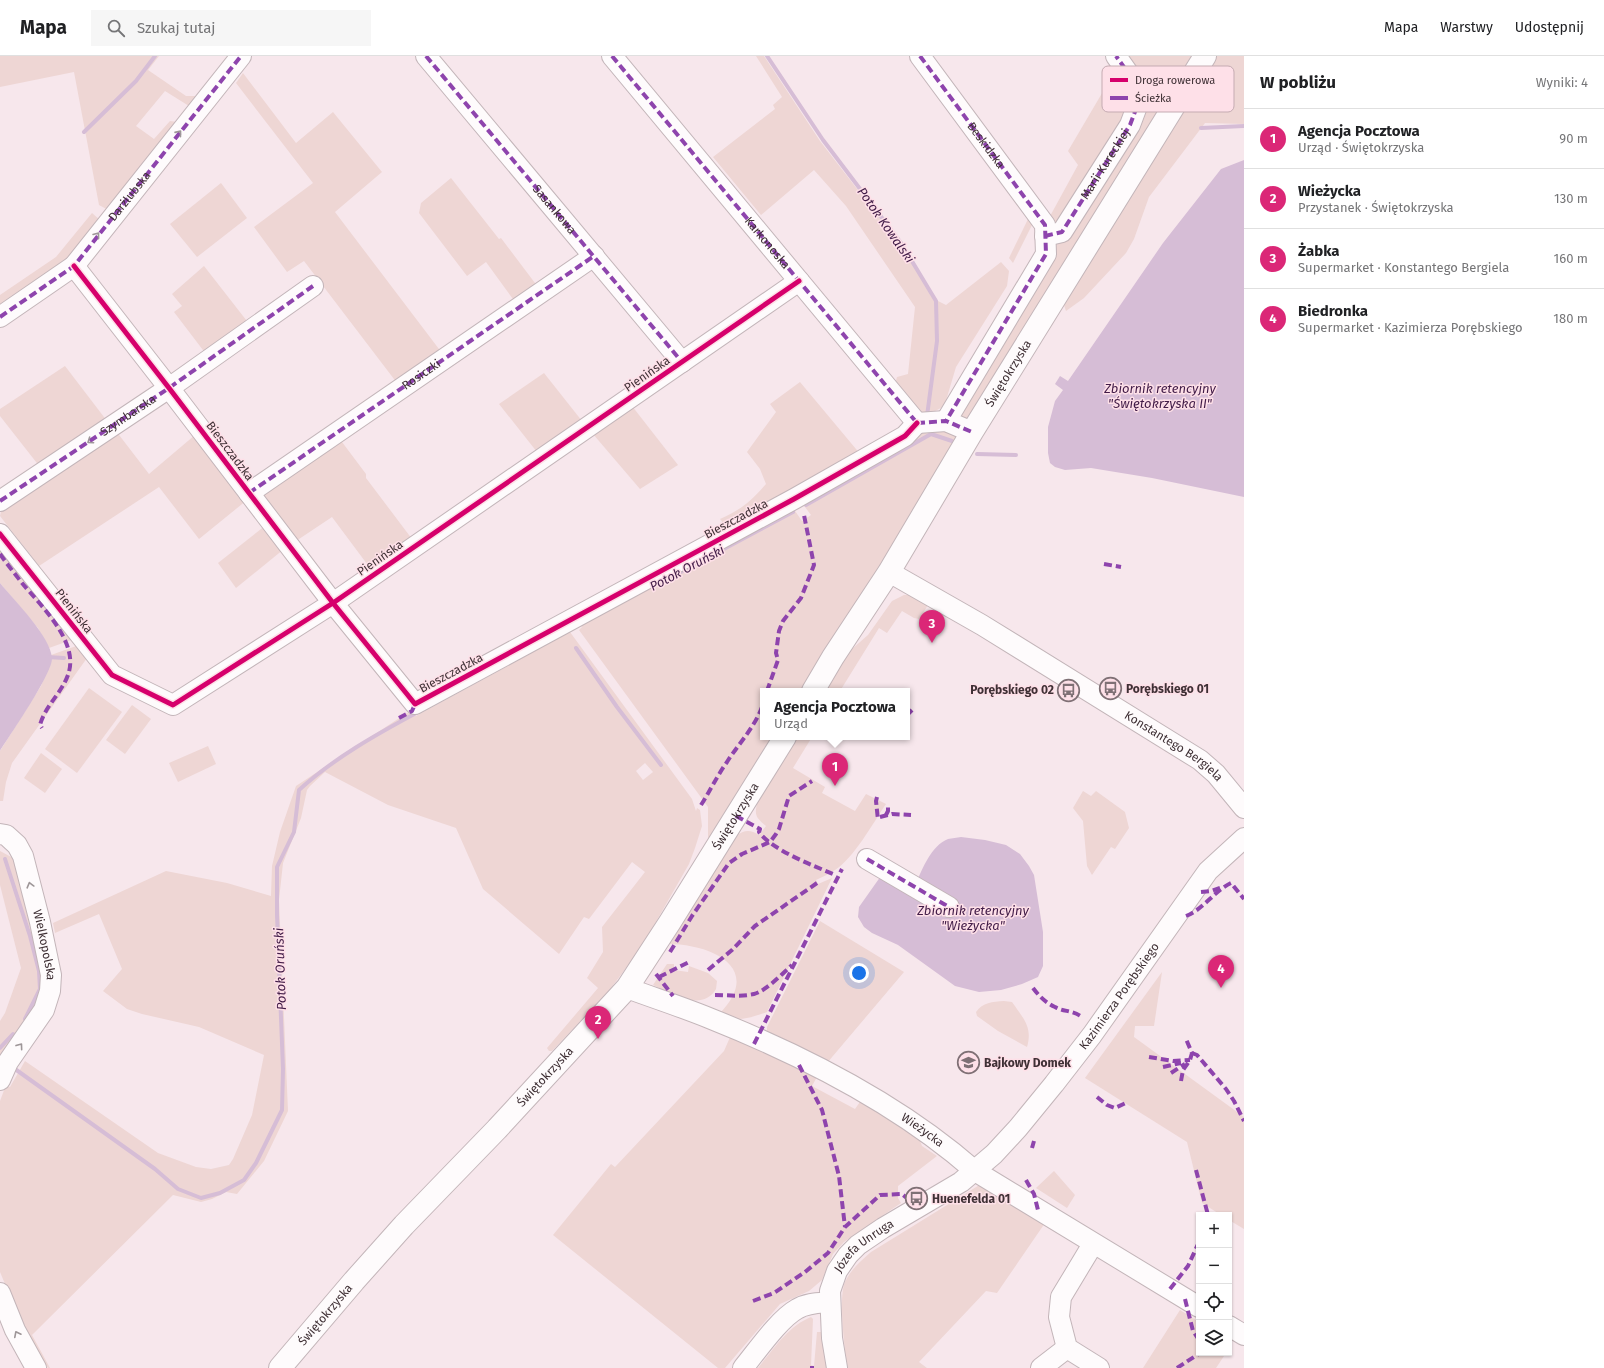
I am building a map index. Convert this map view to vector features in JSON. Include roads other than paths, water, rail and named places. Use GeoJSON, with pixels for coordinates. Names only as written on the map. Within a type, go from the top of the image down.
{"type":"FeatureCollection","features":[{"type":"Feature","properties":{"kind":"main road","name":"Świętokrzyska"},"geometry":{"type":"LineString","coordinates":[[1199,66],[1205,56]]}},
{"type":"Feature","properties":{"kind":"main road","name":"Świętokrzyska"},"geometry":{"type":"LineString","coordinates":[[815,688],[833,657],[889,572],[972,432],[1170,112]]}},
{"type":"Feature","properties":{"kind":"main road","name":"Świętokrzyska"},"geometry":{"type":"LineString","coordinates":[[280,1368],[404,1225],[523,1101],[626,988],[670,922],[783,740]]}},
{"type":"Feature","properties":{"kind":"street","name":"Darżlubska"},"geometry":{"type":"LineString","coordinates":[[0,317],[74,266],[241,56]]}},
{"type":"Feature","properties":{"kind":"street","name":"Sasankowa"},"geometry":{"type":"LineString","coordinates":[[426,56],[682,362]]}},
{"type":"Feature","properties":{"kind":"street","name":"Karkonoska"},"geometry":{"type":"LineString","coordinates":[[612,56],[917,423]]}},
{"type":"Feature","properties":{"kind":"street","name":"Beskidzka"},"geometry":{"type":"LineString","coordinates":[[920,56],[1044,225],[1046,236]]}},
{"type":"Feature","properties":{"kind":"street","name":"Marii Kureckiej"},"geometry":{"type":"LineString","coordinates":[[1116,56],[1123,66]]}},
{"type":"Feature","properties":{"kind":"street","name":"Marii Kureckiej"},"geometry":{"type":"LineString","coordinates":[[1046,236],[1062,232],[1130,125],[1135,112]]}},
{"type":"Feature","properties":{"kind":"street"},"geometry":{"type":"LineString","coordinates":[[946,421],[1046,254],[1046,236]]}},
{"type":"Feature","properties":{"kind":"street","name":"Rosiczki"},"geometry":{"type":"LineString","coordinates":[[249,493],[594,256]]}},
{"type":"Feature","properties":{"kind":"street","name":"Bieszczadzka"},"geometry":{"type":"LineString","coordinates":[[74,266],[333,603],[415,704],[794,499],[905,436],[917,423]]}},
{"type":"Feature","properties":{"kind":"street","name":"Pienińska"},"geometry":{"type":"LineString","coordinates":[[0,534],[112,675],[173,705],[333,603],[799,281]]}},
{"type":"Feature","properties":{"kind":"street","name":"Szymbarska"},"geometry":{"type":"LineString","coordinates":[[0,501],[169,388],[313,286]]}},
{"type":"Feature","properties":{"kind":"street"},"geometry":{"type":"LineString","coordinates":[[917,423],[946,421],[972,432]]}},
{"type":"Feature","properties":{"kind":"street","name":"Konstantego Bergiela"},"geometry":{"type":"LineString","coordinates":[[889,572],[982,625],[1200,760],[1216,774],[1244,808]]}},
{"type":"Feature","properties":{"kind":"street","name":"Wielkopolska"},"geometry":{"type":"LineString","coordinates":[[0,834],[6,835],[17,845],[23,856],[40,922],[51,975],[50,991],[44,1010],[8,1062],[0,1080]]}},
{"type":"Feature","properties":{"kind":"street","name":"Kazimierza Porębskiego"},"geometry":{"type":"LineString","coordinates":[[975,1171],[989,1159],[1018,1128],[1054,1084],[1092,1035],[1208,871],[1244,838]]}},
{"type":"Feature","properties":{"kind":"street"},"geometry":{"type":"LineString","coordinates":[[867,859],[949,907]]}},
{"type":"Feature","properties":{"kind":"street","name":"Wieżycka"},"geometry":{"type":"LineString","coordinates":[[626,988],[709,1018],[756,1038],[870,1096],[963,1160],[975,1171],[1196,1305]]}},
{"type":"Feature","properties":{"kind":"street","name":"Józefa Unruga"},"geometry":{"type":"LineString","coordinates":[[836,1368],[832,1338],[830,1292],[837,1271],[848,1255],[858,1245],[961,1182],[975,1171]]}},
{"type":"Feature","properties":{"kind":"street"},"geometry":{"type":"LineString","coordinates":[[1093,1244],[1061,1297],[1059,1317],[1067,1348],[1099,1368]]}},
{"type":"Feature","properties":{"kind":"street"},"geometry":{"type":"LineString","coordinates":[[0,1293],[15,1330],[36,1368]]}},
{"type":"Feature","properties":{"kind":"street"},"geometry":{"type":"LineString","coordinates":[[743,1368],[776,1327],[797,1309],[815,1303],[830,1302]]}},
{"type":"Feature","properties":{"kind":"street"},"geometry":{"type":"LineString","coordinates":[[1232,1328],[1244,1335]]}},
{"type":"Feature","properties":{"kind":"street"},"geometry":{"type":"LineString","coordinates":[[1041,1368],[1067,1348]]}},
{"type":"Feature","properties":{"kind":"water","name":"Zbiornik retencyjny \"Świętokrzyska II\""},"geometry":{"type":"Polygon","coordinates":[[[1244,160],[1244,497],[1152,478],[1091,468],[1065,470],[1055,467],[1050,463],[1048,453],[1048,427],[1055,401],[1063,390],[1055,384],[1060,376],[1068,381],[1163,243],[1221,169],[1244,160]]]}},
{"type":"Feature","properties":{"kind":"water"},"geometry":{"type":"Polygon","coordinates":[[[0,583],[39,630],[50,649],[52,658],[46,677],[39,690],[0,751],[0,583]]]}},
{"type":"Feature","properties":{"kind":"water","name":"Zbiornik retencyjny \"Wieżycka\""},"geometry":{"type":"Polygon","coordinates":[[[961,837],[985,840],[1006,845],[1020,854],[1034,875],[1043,932],[1043,966],[1038,977],[1022,984],[1001,990],[979,992],[955,986],[898,945],[872,933],[864,927],[858,917],[859,907],[883,873],[916,883],[932,852],[942,842],[948,839],[961,837]]]}},
{"type":"Feature","properties":{"kind":"waterway"},"geometry":{"type":"LineString","coordinates":[[84,132],[136,81],[155,56]]}},
{"type":"Feature","properties":{"kind":"waterway","name":"Potok Kowalski"},"geometry":{"type":"LineString","coordinates":[[767,56],[823,140],[901,243],[936,301],[937,341],[927,416]]}},
{"type":"Feature","properties":{"kind":"waterway"},"geometry":{"type":"LineString","coordinates":[[1201,128],[1244,126]]}},
{"type":"Feature","properties":{"kind":"waterway","name":"Potok Oruński"},"geometry":{"type":"LineString","coordinates":[[806,505],[931,434],[952,441]]}},
{"type":"Feature","properties":{"kind":"waterway","name":"Potok Oruński"},"geometry":{"type":"LineString","coordinates":[[977,454],[1016,455]]}},
{"type":"Feature","properties":{"kind":"waterway","name":"Potok Oruński"},"geometry":{"type":"LineString","coordinates":[[664,581],[793,512]]}},
{"type":"Feature","properties":{"kind":"waterway"},"geometry":{"type":"LineString","coordinates":[[576,648],[617,707],[661,765]]}},
{"type":"Feature","properties":{"kind":"waterway"},"geometry":{"type":"LineString","coordinates":[[47,657],[64,658]]}},
{"type":"Feature","properties":{"kind":"waterway","name":"Potok Oruński"},"geometry":{"type":"LineString","coordinates":[[15,1069],[155,1169],[178,1189],[201,1198],[220,1193],[244,1180],[256,1163],[282,1110],[283,1069],[277,915],[277,867],[294,832],[299,790],[312,778],[341,757],[418,712]]}},
{"type":"Feature","properties":{"kind":"waterway"},"geometry":{"type":"LineString","coordinates":[[5,859],[30,936],[39,971],[40,989],[25,1019]]}},
{"type":"Feature","properties":{"kind":"waterway"},"geometry":{"type":"LineString","coordinates":[[0,1048],[13,1034]]}},
{"type":"Feature","properties":{"kind":"place","name":"Żabka"},"geometry":{"type":"Point","coordinates":[932,643]}},
{"type":"Feature","properties":{"kind":"place","name":"Porębskiego 01"},"geometry":{"type":"Point","coordinates":[1111,689]}},
{"type":"Feature","properties":{"kind":"place","name":"Porębskiego 02"},"geometry":{"type":"Point","coordinates":[1069,690]}},
{"type":"Feature","properties":{"kind":"place","name":"Agencja Pocztowa"},"geometry":{"type":"Point","coordinates":[835,786]}},
{"type":"Feature","properties":{"kind":"place","name":"Biedronka"},"geometry":{"type":"Point","coordinates":[1221,988]}},
{"type":"Feature","properties":{"kind":"place","name":"Wieżycka"},"geometry":{"type":"Point","coordinates":[598,1039]}},
{"type":"Feature","properties":{"kind":"place","name":"Bajkowy Domek"},"geometry":{"type":"Point","coordinates":[968,1063]}},
{"type":"Feature","properties":{"kind":"place","name":"Huenefelda 01"},"geometry":{"type":"Point","coordinates":[916,1199]}}]}
